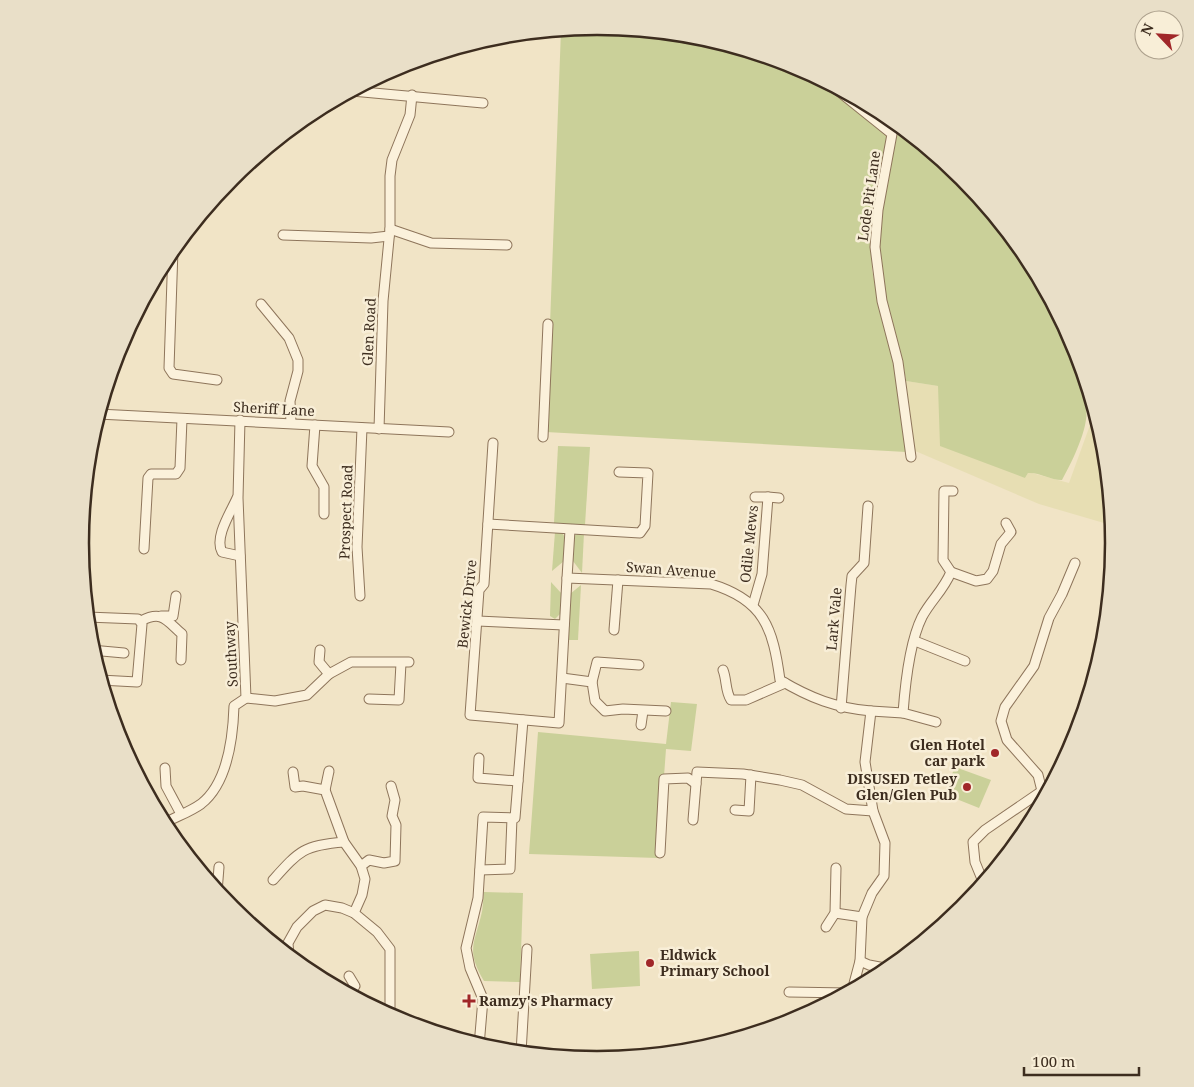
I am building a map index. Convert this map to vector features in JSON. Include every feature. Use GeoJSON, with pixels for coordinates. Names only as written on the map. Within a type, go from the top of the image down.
{"type":"FeatureCollection","features":[{"type":"Feature","properties":{"kind":"street"},"geometry":{"type":"LineString","coordinates":[[363,92],[483,103]]}},
{"type":"Feature","properties":{"kind":"street","name":"Glen Road"},"geometry":{"type":"LineString","coordinates":[[379,429],[384,301],[390,232],[390,176],[392,160],[410,115],[412,95]]}},
{"type":"Feature","properties":{"kind":"street","name":"Lode Pit Lane"},"geometry":{"type":"LineString","coordinates":[[859,108],[892,134],[878,210],[875,247],[882,301],[898,362],[911,457]]}},
{"type":"Feature","properties":{"kind":"street"},"geometry":{"type":"LineString","coordinates":[[283,235],[371,238],[390,232],[431,243],[507,245]]}},
{"type":"Feature","properties":{"kind":"street"},"geometry":{"type":"LineString","coordinates":[[173,263],[169,368],[173,374],[217,380]]}},
{"type":"Feature","properties":{"kind":"street"},"geometry":{"type":"LineString","coordinates":[[261,304],[289,338],[298,360],[298,371],[290,400],[291,422]]}},
{"type":"Feature","properties":{"kind":"street"},"geometry":{"type":"LineString","coordinates":[[543,437],[548,324]]}},
{"type":"Feature","properties":{"kind":"street","name":"Sheriff Lane"},"geometry":{"type":"LineString","coordinates":[[105,415],[182,420],[291,422],[362,428],[449,432]]}},
{"type":"Feature","properties":{"kind":"street"},"geometry":{"type":"LineString","coordinates":[[144,549],[148,478],[151,474],[176,474],[180,468],[182,420]]}},
{"type":"Feature","properties":{"kind":"street","name":"Southway"},"geometry":{"type":"LineString","coordinates":[[170,820],[202,803],[217,783],[226,762],[233,728],[234,706],[246,698],[238,498],[240,420]]}},
{"type":"Feature","properties":{"kind":"street"},"geometry":{"type":"LineString","coordinates":[[315,425],[312,466],[324,487],[324,514]]}},
{"type":"Feature","properties":{"kind":"street","name":"Prospect Road"},"geometry":{"type":"LineString","coordinates":[[360,596],[357,547],[362,428]]}},
{"type":"Feature","properties":{"kind":"street","name":"Bewick Drive"},"geometry":{"type":"LineString","coordinates":[[493,443],[484,584],[479,590],[470,715],[523,720]]}},
{"type":"Feature","properties":{"kind":"street"},"geometry":{"type":"LineString","coordinates":[[488,524],[640,533],[645,526],[648,473],[619,472]]}},
{"type":"Feature","properties":{"kind":"street"},"geometry":{"type":"LineString","coordinates":[[953,491],[944,491],[943,560],[951,572],[976,581],[987,579],[994,571],[1001,544],[1015,530],[1006,523]]}},
{"type":"Feature","properties":{"kind":"street","name":"Odile Mews"},"geometry":{"type":"LineString","coordinates":[[753,605],[762,574],[768,497],[755,497]]}},
{"type":"Feature","properties":{"kind":"street"},"geometry":{"type":"LineString","coordinates":[[768,497],[779,498]]}},
{"type":"Feature","properties":{"kind":"street","name":"Southway"},"geometry":{"type":"LineString","coordinates":[[238,498],[229,515],[220,542],[222,552],[240,556]]}},
{"type":"Feature","properties":{"kind":"street","name":"Lark Vale"},"geometry":{"type":"LineString","coordinates":[[841,708],[852,576],[864,563],[868,506]]}},
{"type":"Feature","properties":{"kind":"street"},"geometry":{"type":"LineString","coordinates":[[480,1038],[482,992],[470,968],[466,948],[478,898],[483,817],[515,818],[523,720],[559,723],[570,530]]}},
{"type":"Feature","properties":{"kind":"street"},"geometry":{"type":"LineString","coordinates":[[1043,786],[1038,774],[1007,740],[1001,722],[1005,707],[1034,666],[1049,618],[1075,563]]}},
{"type":"Feature","properties":{"kind":"street"},"geometry":{"type":"LineString","coordinates":[[903,713],[906,679],[921,619],[932,601],[944,588],[951,572]]}},
{"type":"Feature","properties":{"kind":"street","name":"Swan Avenue"},"geometry":{"type":"LineString","coordinates":[[567,578],[711,584],[733,591],[753,605],[769,628],[780,680],[785,683]]}},
{"type":"Feature","properties":{"kind":"street"},"geometry":{"type":"LineString","coordinates":[[614,630],[618,580]]}},
{"type":"Feature","properties":{"kind":"street"},"geometry":{"type":"LineString","coordinates":[[94,618],[140,621],[152,615],[173,616],[176,596]]}},
{"type":"Feature","properties":{"kind":"street"},"geometry":{"type":"LineString","coordinates":[[161,616],[182,634],[181,660]]}},
{"type":"Feature","properties":{"kind":"street"},"geometry":{"type":"LineString","coordinates":[[108,680],[137,682],[142,624],[140,621]]}},
{"type":"Feature","properties":{"kind":"street"},"geometry":{"type":"LineString","coordinates":[[478,621],[564,625]]}},
{"type":"Feature","properties":{"kind":"street"},"geometry":{"type":"LineString","coordinates":[[915,642],[965,661]]}},
{"type":"Feature","properties":{"kind":"street"},"geometry":{"type":"LineString","coordinates":[[320,650],[319,662],[328,674]]}},
{"type":"Feature","properties":{"kind":"street"},"geometry":{"type":"LineString","coordinates":[[100,651],[124,653]]}},
{"type":"Feature","properties":{"kind":"street"},"geometry":{"type":"LineString","coordinates":[[246,698],[275,701],[307,695],[328,674],[351,662],[405,663],[399,700],[369,699]]}},
{"type":"Feature","properties":{"kind":"street"},"geometry":{"type":"LineString","coordinates":[[639,664],[597,662],[592,682],[595,701],[605,711],[623,709],[666,712]]}},
{"type":"Feature","properties":{"kind":"street"},"geometry":{"type":"LineString","coordinates":[[723,670],[727,679],[728,694],[732,700],[746,700],[785,683],[796,690],[841,708],[903,713],[936,722]]}},
{"type":"Feature","properties":{"kind":"street"},"geometry":{"type":"LineString","coordinates":[[562,678],[592,682]]}},
{"type":"Feature","properties":{"kind":"street"},"geometry":{"type":"LineString","coordinates":[[641,725],[643,711]]}},
{"type":"Feature","properties":{"kind":"street"},"geometry":{"type":"LineString","coordinates":[[854,982],[860,961],[862,917],[872,893],[884,876],[885,844],[873,811],[865,762],[871,711]]}},
{"type":"Feature","properties":{"kind":"street"},"geometry":{"type":"LineString","coordinates":[[479,758],[478,778],[518,781]]}},
{"type":"Feature","properties":{"kind":"street"},"geometry":{"type":"LineString","coordinates":[[165,768],[166,786],[181,814]]}},
{"type":"Feature","properties":{"kind":"street"},"geometry":{"type":"LineString","coordinates":[[293,772],[295,787],[303,786],[325,790]]}},
{"type":"Feature","properties":{"kind":"street"},"geometry":{"type":"LineString","coordinates":[[329,772],[325,790],[344,842],[361,866],[365,879],[362,895],[354,912]]}},
{"type":"Feature","properties":{"kind":"street"},"geometry":{"type":"LineString","coordinates":[[693,820],[698,772],[752,775],[802,785],[846,809],[873,811]]}},
{"type":"Feature","properties":{"kind":"street"},"geometry":{"type":"LineString","coordinates":[[735,810],[749,811],[752,775]]}},
{"type":"Feature","properties":{"kind":"street"},"geometry":{"type":"LineString","coordinates":[[660,853],[664,778],[688,778],[696,784]]}},
{"type":"Feature","properties":{"kind":"street"},"geometry":{"type":"LineString","coordinates":[[361,866],[369,860],[384,863],[395,861],[396,826],[392,816],[395,800],[391,786]]}},
{"type":"Feature","properties":{"kind":"street"},"geometry":{"type":"LineString","coordinates":[[981,877],[975,862],[973,842],[985,830],[1038,795]]}},
{"type":"Feature","properties":{"kind":"street"},"geometry":{"type":"LineString","coordinates":[[480,870],[510,869],[512,818]]}},
{"type":"Feature","properties":{"kind":"street"},"geometry":{"type":"LineString","coordinates":[[272,880],[296,854],[318,844],[344,842]]}},
{"type":"Feature","properties":{"kind":"street"},"geometry":{"type":"LineString","coordinates":[[218,882],[219,867]]}},
{"type":"Feature","properties":{"kind":"street"},"geometry":{"type":"LineString","coordinates":[[826,927],[835,913],[836,868]]}},
{"type":"Feature","properties":{"kind":"street"},"geometry":{"type":"LineString","coordinates":[[288,948],[288,943],[298,927],[314,911],[325,906],[354,912],[377,932],[390,949],[390,1008]]}},
{"type":"Feature","properties":{"kind":"street"},"geometry":{"type":"LineString","coordinates":[[835,913],[862,917]]}},
{"type":"Feature","properties":{"kind":"street"},"geometry":{"type":"LineString","coordinates":[[521,1046],[527,949]]}},
{"type":"Feature","properties":{"kind":"street"},"geometry":{"type":"LineString","coordinates":[[860,961],[879,967]]}},
{"type":"Feature","properties":{"kind":"street"},"geometry":{"type":"LineString","coordinates":[[349,976],[355,986],[353,989]]}},
{"type":"Feature","properties":{"kind":"street"},"geometry":{"type":"LineString","coordinates":[[789,992],[835,993]]}},
{"type":"Feature","properties":{"kind":"shaded area"},"geometry":{"type":"Polygon","coordinates":[[[906,381],[938,386],[1025,478],[1028,473],[1032,473],[1069,483],[1091,423],[1101,477],[1104,523],[1039,504],[913,450],[906,381]]]}},
{"type":"Feature","properties":{"kind":"green space"},"geometry":{"type":"Polygon","coordinates":[[[597,35],[663,39],[729,52],[792,74],[822,87],[837,95],[887,136],[871,230],[872,269],[879,306],[894,360],[906,452],[546,432],[561,36],[597,35]]]}},
{"type":"Feature","properties":{"kind":"green space"},"geometry":{"type":"Polygon","coordinates":[[[895,132],[907,140],[957,184],[979,208],[1020,261],[1053,319],[1079,380],[1086,410],[1086,420],[1080,442],[1062,480],[1032,473],[1028,473],[1025,478],[940,446],[938,386],[906,381],[901,353],[886,297],[879,256],[882,206],[895,132]]]}},
{"type":"Feature","properties":{"kind":"green space"},"geometry":{"type":"Polygon","coordinates":[[[558,446],[590,447],[585,525],[554,523],[558,446]]]}},
{"type":"Feature","properties":{"kind":"green space"},"geometry":{"type":"Polygon","coordinates":[[[555,532],[562,533],[565,537],[564,561],[552,571],[555,532]]]}},
{"type":"Feature","properties":{"kind":"green space"},"geometry":{"type":"Polygon","coordinates":[[[584,533],[582,573],[573,561],[574,536],[584,533]]]}},
{"type":"Feature","properties":{"kind":"green space"},"geometry":{"type":"Polygon","coordinates":[[[551,582],[562,594],[560,614],[555,619],[550,616],[551,582]]]}},
{"type":"Feature","properties":{"kind":"green space"},"geometry":{"type":"Polygon","coordinates":[[[581,585],[578,640],[568,640],[570,594],[581,585]]]}},
{"type":"Feature","properties":{"kind":"green space"},"geometry":{"type":"Polygon","coordinates":[[[671,702],[697,704],[691,751],[666,749],[658,858],[529,854],[538,732],[666,744],[671,702]]]}},
{"type":"Feature","properties":{"kind":"green space","name":"DISUSED Tetley Glen/Glen Pub"},"geometry":{"type":"Polygon","coordinates":[[[955,767],[991,780],[979,808],[944,794],[955,767]]]}},
{"type":"Feature","properties":{"kind":"green space"},"geometry":{"type":"Polygon","coordinates":[[[484,892],[523,893],[520,982],[484,981],[475,963],[473,949],[482,913],[484,892]]]}},
{"type":"Feature","properties":{"kind":"green space"},"geometry":{"type":"Polygon","coordinates":[[[639,951],[640,986],[592,989],[590,954],[639,951]]]}},
{"type":"Feature","properties":{"kind":"place","name":"Glen Hotel car park"},"geometry":{"type":"Point","coordinates":[995,753]}},
{"type":"Feature","properties":{"kind":"place","name":"DISUSED Tetley Glen/Glen Pub"},"geometry":{"type":"Point","coordinates":[967,787]}},
{"type":"Feature","properties":{"kind":"place","name":"Eldwick Primary School"},"geometry":{"type":"Point","coordinates":[650,963]}},
{"type":"Feature","properties":{"kind":"place","name":"Ramzy's Pharmacy"},"geometry":{"type":"Point","coordinates":[469,1001]}}]}
